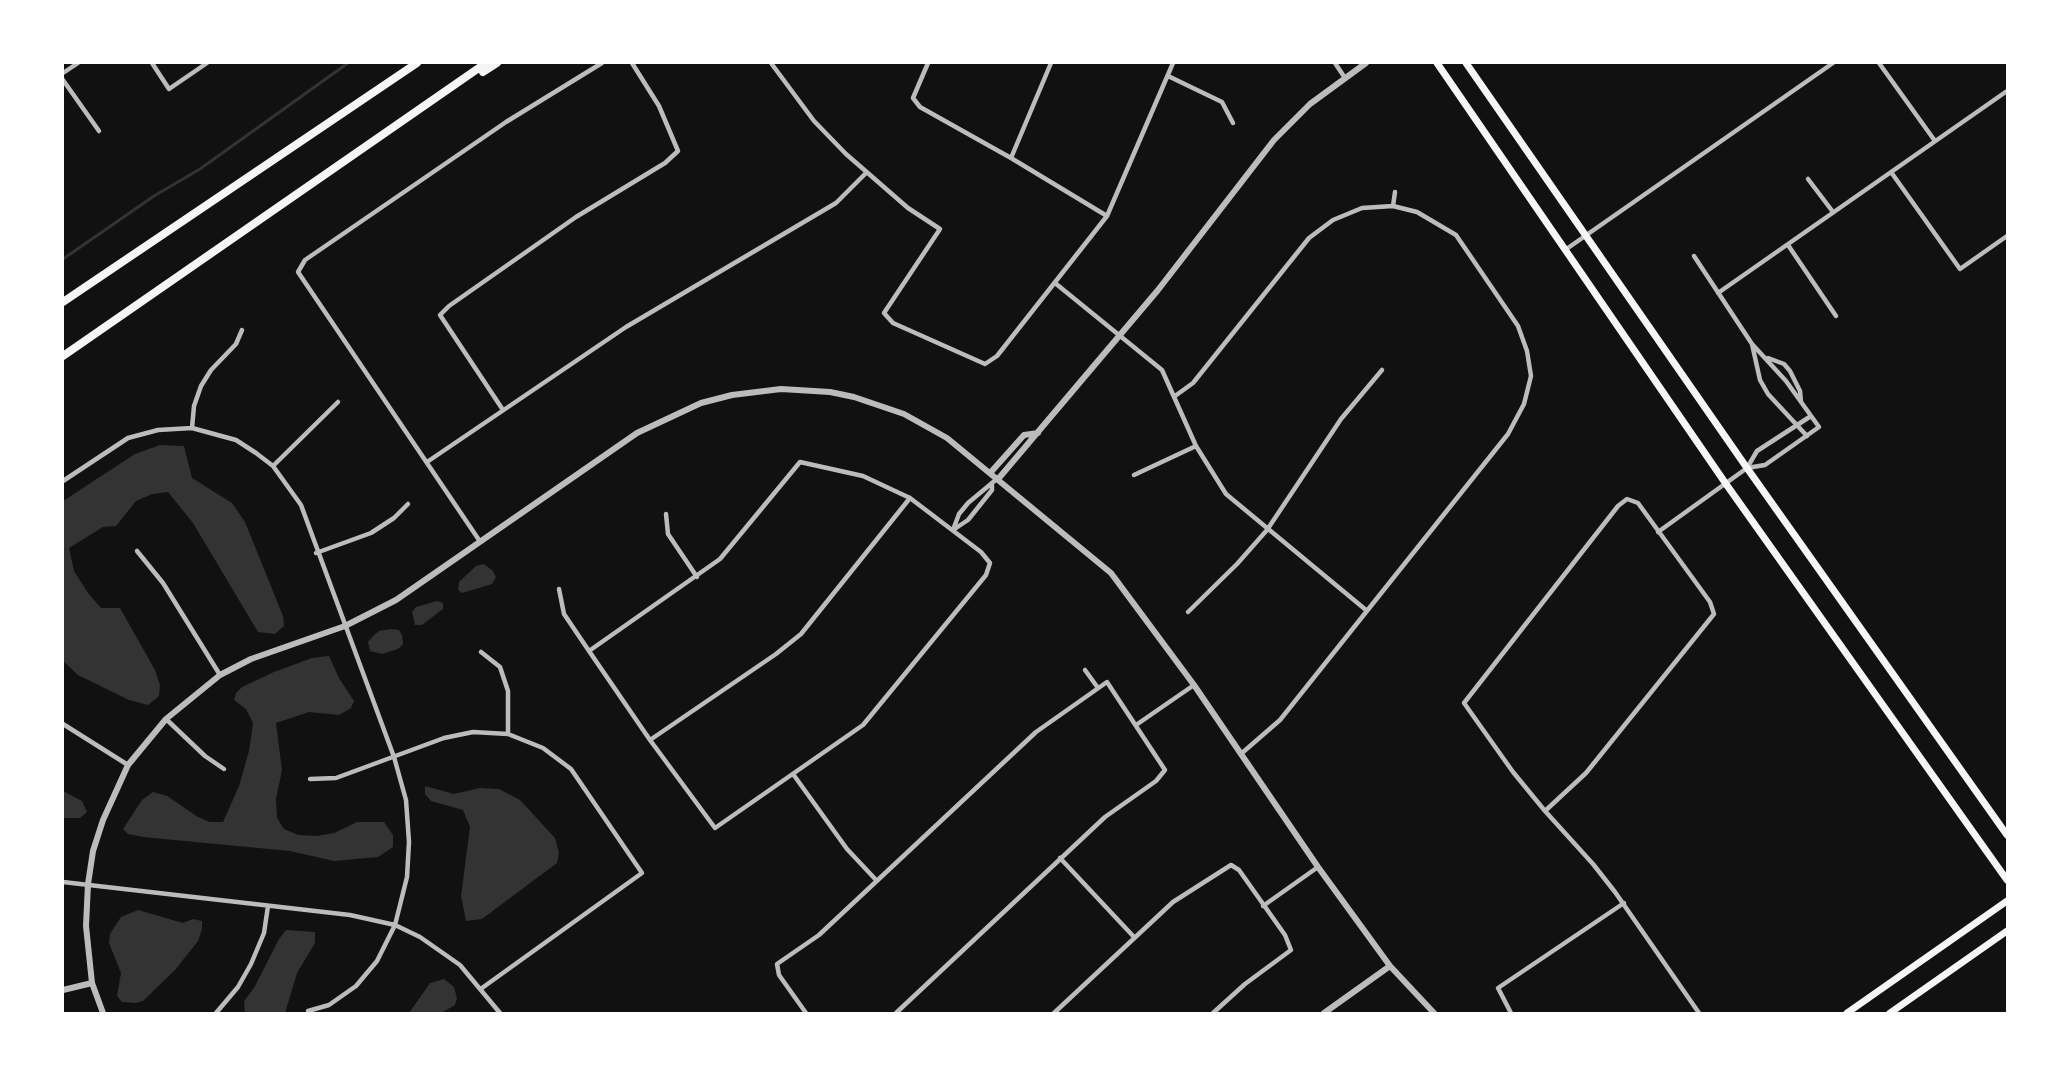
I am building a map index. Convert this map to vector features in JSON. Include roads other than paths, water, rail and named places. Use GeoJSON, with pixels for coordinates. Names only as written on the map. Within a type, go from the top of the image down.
{"type":"FeatureCollection","features":[{"type":"Feature","properties":{"kind":"highway"},"geometry":{"type":"LineString","coordinates":[[63,302],[417,63]]}},
{"type":"Feature","properties":{"kind":"highway"},"geometry":{"type":"LineString","coordinates":[[63,356],[486,63]]}},
{"type":"Feature","properties":{"kind":"highway"},"geometry":{"type":"LineString","coordinates":[[412,113],[497,63]]}},
{"type":"Feature","properties":{"kind":"main road"},"geometry":{"type":"LineString","coordinates":[[1437,63],[1726,484],[2007,880]]}},
{"type":"Feature","properties":{"kind":"main road"},"geometry":{"type":"LineString","coordinates":[[1466,63],[1587,234],[1747,468],[2007,835]]}},
{"type":"Feature","properties":{"kind":"main road"},"geometry":{"type":"LineString","coordinates":[[1847,1013],[2007,901]]}},
{"type":"Feature","properties":{"kind":"main road"},"geometry":{"type":"LineString","coordinates":[[1890,1013],[2007,932]]}},
{"type":"Feature","properties":{"kind":"street"},"geometry":{"type":"LineString","coordinates":[[63,73],[78,63]]}},
{"type":"Feature","properties":{"kind":"street"},"geometry":{"type":"LineString","coordinates":[[152,63],[170,89],[207,63]]}},
{"type":"Feature","properties":{"kind":"street"},"geometry":{"type":"LineString","coordinates":[[479,540],[298,272],[305,260],[506,122],[602,63]]}},
{"type":"Feature","properties":{"kind":"street"},"geometry":{"type":"LineString","coordinates":[[503,410],[440,315],[449,306],[576,218],[665,163],[678,151],[659,106],[632,63]]}},
{"type":"Feature","properties":{"kind":"street"},"geometry":{"type":"LineString","coordinates":[[771,63],[814,121],[866,173],[908,208],[940,229],[884,313],[893,323],[985,364],[997,356],[1107,216],[1173,63]]}},
{"type":"Feature","properties":{"kind":"street"},"geometry":{"type":"LineString","coordinates":[[928,63],[913,98],[920,107],[1107,216]]}},
{"type":"Feature","properties":{"kind":"street"},"geometry":{"type":"LineString","coordinates":[[1011,158],[1051,63]]}},
{"type":"Feature","properties":{"kind":"street"},"geometry":{"type":"LineString","coordinates":[[1335,63],[1345,78]]}},
{"type":"Feature","properties":{"kind":"street"},"geometry":{"type":"LineString","coordinates":[[953,530],[958,514],[987,485],[999,478],[1039,432],[1120,335],[1275,140],[1310,104],[1366,63]]}},
{"type":"Feature","properties":{"kind":"street"},"geometry":{"type":"LineString","coordinates":[[1565,250],[1833,63]]}},
{"type":"Feature","properties":{"kind":"street"},"geometry":{"type":"LineString","coordinates":[[1880,63],[1935,141]]}},
{"type":"Feature","properties":{"kind":"street"},"geometry":{"type":"LineString","coordinates":[[1168,76],[1222,102],[1233,123]]}},
{"type":"Feature","properties":{"kind":"street"},"geometry":{"type":"LineString","coordinates":[[63,80],[99,131]]}},
{"type":"Feature","properties":{"kind":"street"},"geometry":{"type":"LineString","coordinates":[[1718,293],[2007,91]]}},
{"type":"Feature","properties":{"kind":"street"},"geometry":{"type":"LineString","coordinates":[[1891,172],[1960,269],[2007,236]]}},
{"type":"Feature","properties":{"kind":"street"},"geometry":{"type":"LineString","coordinates":[[427,462],[626,327],[836,202],[866,173]]}},
{"type":"Feature","properties":{"kind":"street"},"geometry":{"type":"LineString","coordinates":[[1808,179],[1833,212]]}},
{"type":"Feature","properties":{"kind":"street"},"geometry":{"type":"LineString","coordinates":[[1393,206],[1395,192]]}},
{"type":"Feature","properties":{"kind":"street"},"geometry":{"type":"LineString","coordinates":[[1175,396],[1193,383],[1309,238],[1333,220],[1362,208],[1393,206],[1417,212],[1456,235],[1518,326],[1527,351],[1531,376],[1524,404],[1508,434],[1366,610],[1281,720],[1242,753]]}},
{"type":"Feature","properties":{"kind":"street"},"geometry":{"type":"LineString","coordinates":[[1788,244],[1836,316]]}},
{"type":"Feature","properties":{"kind":"street"},"geometry":{"type":"LineString","coordinates":[[1694,256],[1752,344],[1766,357],[1819,427],[1766,465],[1747,468]]}},
{"type":"Feature","properties":{"kind":"street"},"geometry":{"type":"LineString","coordinates":[[1055,283],[1162,370],[1196,446],[1226,494],[1366,610]]}},
{"type":"Feature","properties":{"kind":"street"},"geometry":{"type":"LineString","coordinates":[[192,428],[194,406],[201,386],[211,370],[236,344],[242,330]]}},
{"type":"Feature","properties":{"kind":"street"},"geometry":{"type":"LineString","coordinates":[[1752,344],[1760,380],[1768,394],[1807,436]]}},
{"type":"Feature","properties":{"kind":"street"},"geometry":{"type":"LineString","coordinates":[[1766,357],[1784,363],[1800,391],[1801,402]]}},
{"type":"Feature","properties":{"kind":"street"},"geometry":{"type":"LineString","coordinates":[[1188,612],[1237,564],[1267,530],[1341,419],[1382,370]]}},
{"type":"Feature","properties":{"kind":"street"},"geometry":{"type":"LineString","coordinates":[[103,1013],[92,983],[86,926],[88,884],[103,820],[128,765],[166,719],[220,675],[251,659],[345,626],[396,600],[479,540],[637,433],[700,403],[732,395],[803,390],[854,397],[904,414],[947,438],[992,472],[1112,573],[1194,685],[1318,867],[1390,966],[1434,1013]]}},
{"type":"Feature","properties":{"kind":"street"},"geometry":{"type":"LineString","coordinates":[[273,466],[338,402]]}},
{"type":"Feature","properties":{"kind":"street"},"geometry":{"type":"LineString","coordinates":[[1658,532],[1747,468],[1757,451],[1811,416]]}},
{"type":"Feature","properties":{"kind":"street"},"geometry":{"type":"LineString","coordinates":[[63,481],[128,438],[158,430],[192,428],[236,440],[273,466],[301,505],[316,553],[394,757],[406,800],[409,842],[407,877],[395,925],[377,961],[356,986],[329,1005],[308,1011]]}},
{"type":"Feature","properties":{"kind":"street"},"geometry":{"type":"LineString","coordinates":[[992,472],[1024,435],[1039,432]]}},
{"type":"Feature","properties":{"kind":"street"},"geometry":{"type":"LineString","coordinates":[[1134,475],[1196,446]]}},
{"type":"Feature","properties":{"kind":"street"},"geometry":{"type":"LineString","coordinates":[[559,589],[564,614],[589,651],[650,740],[715,828],[863,725],[880,708],[986,575],[990,563],[981,552],[910,498],[862,476],[800,462],[720,559],[589,651]]}},
{"type":"Feature","properties":{"kind":"street"},"geometry":{"type":"LineString","coordinates":[[953,530],[968,520],[992,490],[992,484]]}},
{"type":"Feature","properties":{"kind":"street"},"geometry":{"type":"LineString","coordinates":[[650,740],[801,634],[910,498]]}},
{"type":"Feature","properties":{"kind":"street"},"geometry":{"type":"LineString","coordinates":[[1545,811],[1586,773],[1714,614],[1710,602],[1638,503],[1627,499],[1618,506],[1464,703],[1545,811],[1593,864],[1623,903],[1699,1013]]}},
{"type":"Feature","properties":{"kind":"street"},"geometry":{"type":"LineString","coordinates":[[316,553],[371,533],[394,518],[408,504]]}},
{"type":"Feature","properties":{"kind":"street"},"geometry":{"type":"LineString","coordinates":[[666,514],[668,534],[697,577]]}},
{"type":"Feature","properties":{"kind":"street"},"geometry":{"type":"LineString","coordinates":[[137,551],[169,592],[220,675]]}},
{"type":"Feature","properties":{"kind":"street"},"geometry":{"type":"LineString","coordinates":[[481,652],[500,667],[508,691],[508,734]]}},
{"type":"Feature","properties":{"kind":"street"},"geometry":{"type":"LineString","coordinates":[[1085,670],[1098,688]]}},
{"type":"Feature","properties":{"kind":"street"},"geometry":{"type":"LineString","coordinates":[[806,1013],[779,975],[777,963],[819,935],[1036,732],[1107,682],[1165,770],[1156,781],[1105,817],[896,1013]]}},
{"type":"Feature","properties":{"kind":"street"},"geometry":{"type":"LineString","coordinates":[[1136,725],[1194,685]]}},
{"type":"Feature","properties":{"kind":"street"},"geometry":{"type":"LineString","coordinates":[[166,719],[205,756],[224,769]]}},
{"type":"Feature","properties":{"kind":"street"},"geometry":{"type":"LineString","coordinates":[[63,724],[128,765]]}},
{"type":"Feature","properties":{"kind":"street"},"geometry":{"type":"LineString","coordinates":[[310,779],[336,778],[444,738],[473,732],[508,734],[543,748],[571,769],[642,873],[482,988]]}},
{"type":"Feature","properties":{"kind":"street"},"geometry":{"type":"LineString","coordinates":[[793,774],[847,849],[877,881]]}},
{"type":"Feature","properties":{"kind":"street"},"geometry":{"type":"LineString","coordinates":[[1060,858],[1134,937]]}},
{"type":"Feature","properties":{"kind":"street"},"geometry":{"type":"LineString","coordinates":[[1054,1013],[1173,902],[1231,864],[1239,870],[1285,935],[1291,950],[1245,984],[1214,1013]]}},
{"type":"Feature","properties":{"kind":"street"},"geometry":{"type":"LineString","coordinates":[[1263,906],[1318,867]]}},
{"type":"Feature","properties":{"kind":"street"},"geometry":{"type":"LineString","coordinates":[[63,882],[350,915],[395,925],[441,950],[460,965],[482,988],[500,1013]]}},
{"type":"Feature","properties":{"kind":"street"},"geometry":{"type":"LineString","coordinates":[[1511,1013],[1498,988],[1623,903]]}},
{"type":"Feature","properties":{"kind":"street"},"geometry":{"type":"LineString","coordinates":[[216,1013],[238,987],[251,964],[264,933],[268,906]]}},
{"type":"Feature","properties":{"kind":"street"},"geometry":{"type":"LineString","coordinates":[[1324,1013],[1390,966]]}},
{"type":"Feature","properties":{"kind":"street"},"geometry":{"type":"LineString","coordinates":[[63,990],[92,983]]}},
{"type":"Feature","properties":{"kind":"waterway"},"geometry":{"type":"LineString","coordinates":[[63,259],[154,196],[200,169],[348,63]]}}]}
